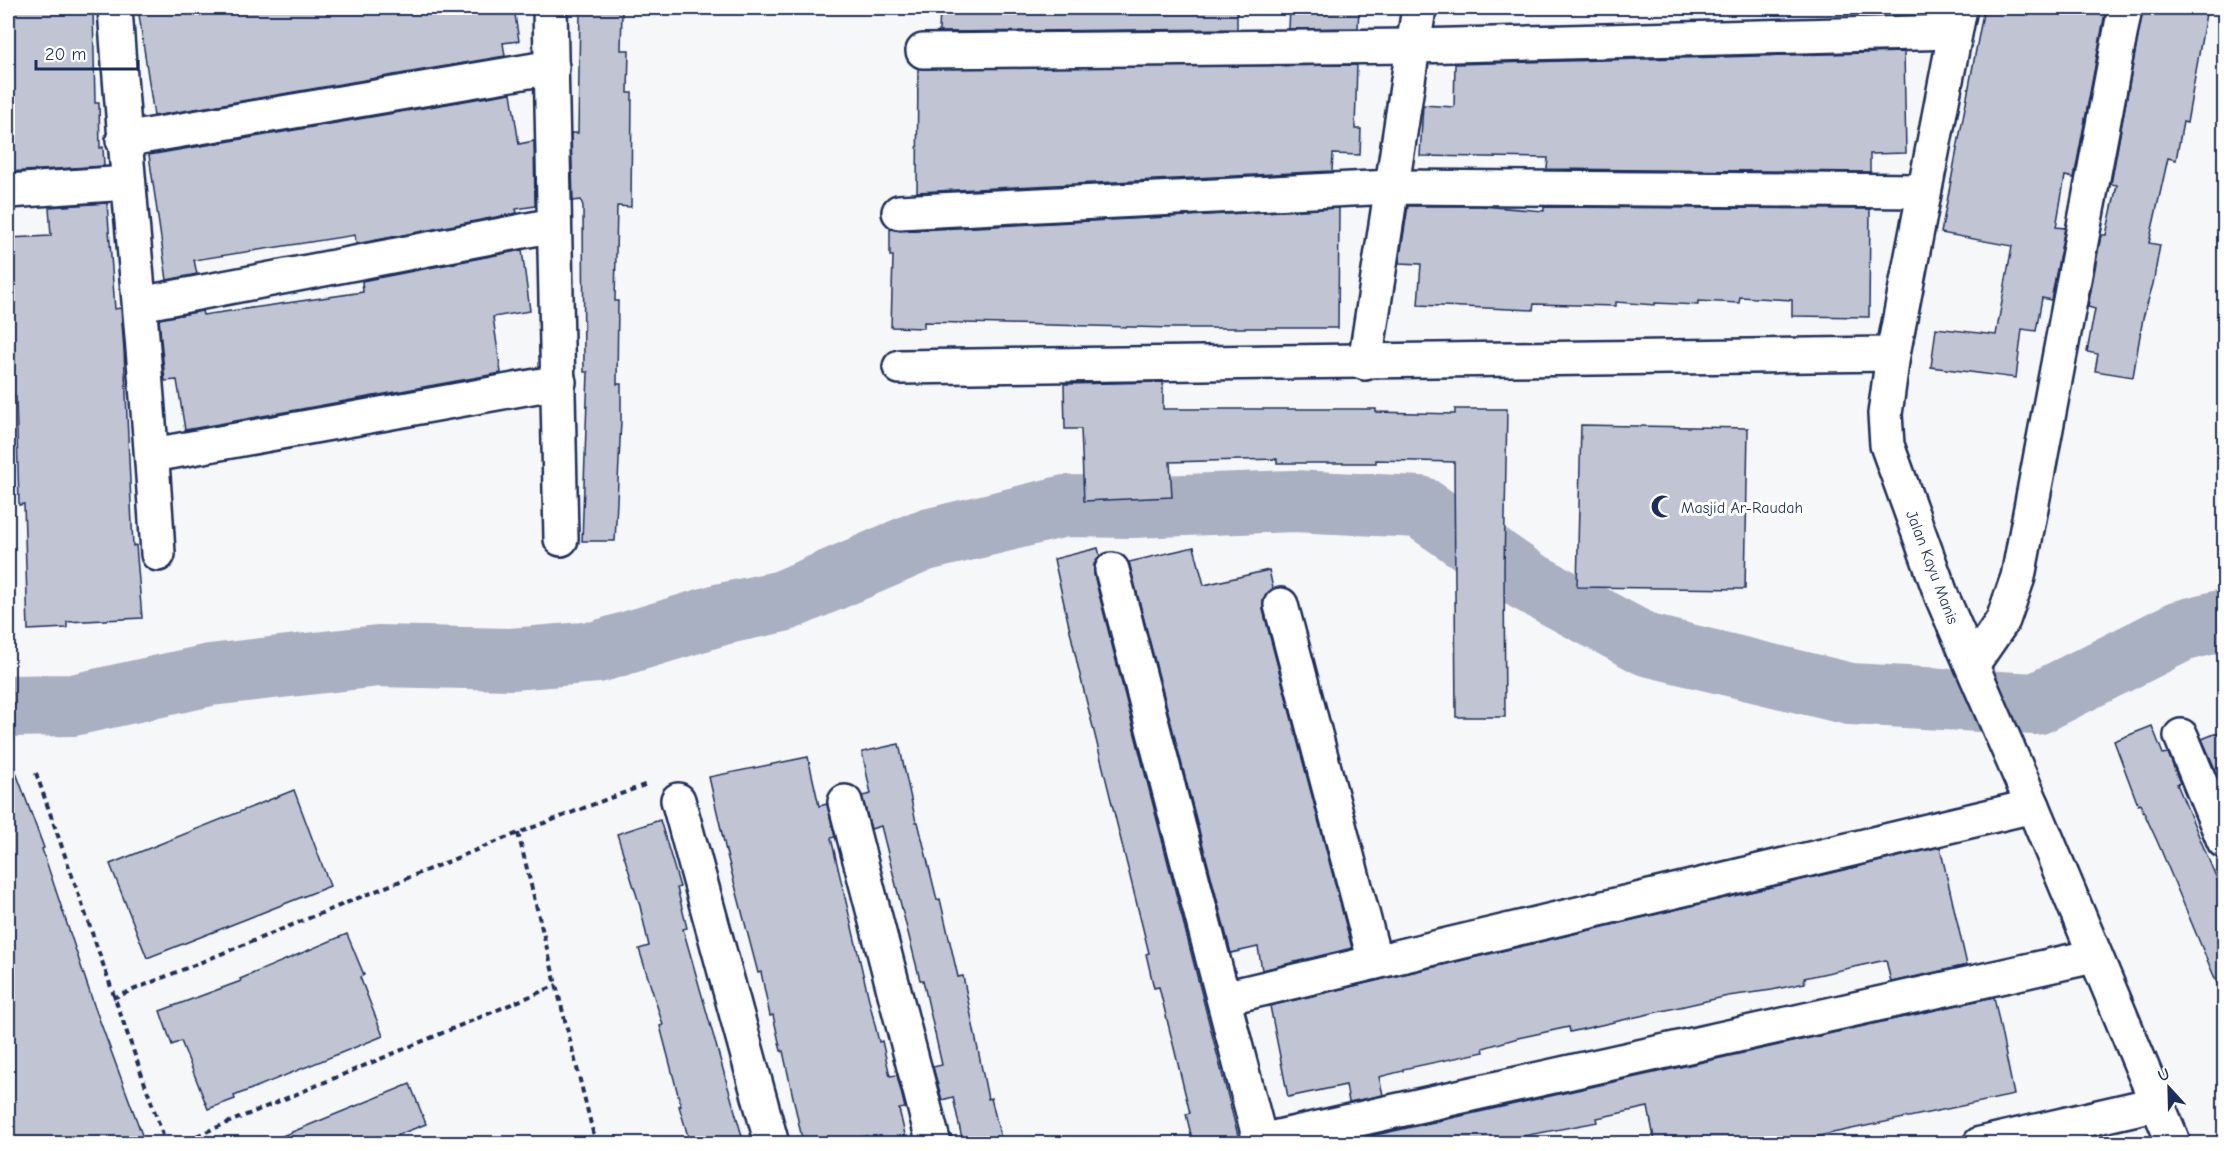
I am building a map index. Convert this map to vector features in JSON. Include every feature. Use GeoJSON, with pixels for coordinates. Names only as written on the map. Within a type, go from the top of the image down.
{"type":"FeatureCollection","features":[{"type":"Feature","properties":{"kind":"street"},"geometry":{"type":"LineString","coordinates":[[115,8],[123,140],[153,455],[158,554]]}},
{"type":"Feature","properties":{"kind":"street"},"geometry":{"type":"LineString","coordinates":[[550,8],[561,539]]}},
{"type":"Feature","properties":{"kind":"street"},"geometry":{"type":"LineString","coordinates":[[1365,363],[1419,8]]}},
{"type":"Feature","properties":{"kind":"street"},"geometry":{"type":"LineString","coordinates":[[1972,665],[2003,620],[2018,577],[2125,8]]}},
{"type":"Feature","properties":{"kind":"street"},"geometry":{"type":"LineString","coordinates":[[923,51],[1414,46],[1958,20]]}},
{"type":"Feature","properties":{"kind":"street","name":"Jalan Kayu Manis"},"geometry":{"type":"LineString","coordinates":[[1958,20],[1893,354],[1885,414],[1887,445],[1942,597],[2033,806],[2174,1143]]}},
{"type":"Feature","properties":{"kind":"street"},"geometry":{"type":"LineString","coordinates":[[123,140],[552,67]]}},
{"type":"Feature","properties":{"kind":"street"},"geometry":{"type":"LineString","coordinates":[[8,191],[128,183]]}},
{"type":"Feature","properties":{"kind":"street"},"geometry":{"type":"LineString","coordinates":[[899,212],[1390,187],[1923,192]]}},
{"type":"Feature","properties":{"kind":"street"},"geometry":{"type":"LineString","coordinates":[[140,304],[554,225]]}},
{"type":"Feature","properties":{"kind":"street"},"geometry":{"type":"LineString","coordinates":[[900,367],[1365,363],[1893,354]]}},
{"type":"Feature","properties":{"kind":"street"},"geometry":{"type":"LineString","coordinates":[[153,455],[559,382]]}},
{"type":"Feature","properties":{"kind":"street"},"geometry":{"type":"LineString","coordinates":[[1112,570],[1261,1142],[2094,956]]}},
{"type":"Feature","properties":{"kind":"street"},"geometry":{"type":"LineString","coordinates":[[1281,605],[1375,962]]}},
{"type":"Feature","properties":{"kind":"street"},"geometry":{"type":"LineString","coordinates":[[2181,736],[2224,841]]}},
{"type":"Feature","properties":{"kind":"street"},"geometry":{"type":"LineString","coordinates":[[678,800],[771,1143]]}},
{"type":"Feature","properties":{"kind":"street"},"geometry":{"type":"LineString","coordinates":[[845,802],[934,1143]]}},
{"type":"Feature","properties":{"kind":"street"},"geometry":{"type":"LineString","coordinates":[[1224,998],[2033,806]]}},
{"type":"Feature","properties":{"kind":"street"},"geometry":{"type":"LineString","coordinates":[[1980,1143],[2159,1103]]}},
{"type":"Feature","properties":{"kind":"path"},"geometry":{"type":"LineString","coordinates":[[36,773],[113,998],[166,1143]]}},
{"type":"Feature","properties":{"kind":"path"},"geometry":{"type":"LineString","coordinates":[[113,998],[518,833],[650,783],[665,782],[672,786],[678,800]]}},
{"type":"Feature","properties":{"kind":"path"},"geometry":{"type":"LineString","coordinates":[[518,833],[596,1143]]}},
{"type":"Feature","properties":{"kind":"path"},"geometry":{"type":"LineString","coordinates":[[177,1143],[557,985]]}},
{"type":"Feature","properties":{"kind":"building"},"geometry":{"type":"Polygon","coordinates":[[[8,8],[93,8],[95,103],[99,103],[100,148],[103,147],[104,166],[8,172],[8,8]]]}},
{"type":"Feature","properties":{"kind":"building"},"geometry":{"type":"Polygon","coordinates":[[[138,8],[514,8],[519,41],[503,43],[505,56],[154,116],[138,8]]]}},
{"type":"Feature","properties":{"kind":"building"},"geometry":{"type":"Polygon","coordinates":[[[940,8],[1237,8],[1237,29],[939,32],[940,8]]]}},
{"type":"Feature","properties":{"kind":"building"},"geometry":{"type":"Polygon","coordinates":[[[1290,8],[1359,8],[1358,28],[1289,29],[1290,8]]]}},
{"type":"Feature","properties":{"kind":"building"},"geometry":{"type":"Polygon","coordinates":[[[1984,8],[2106,8],[2074,178],[2065,176],[2056,227],[2065,228],[2051,300],[2042,298],[2036,331],[2022,329],[2016,378],[1931,367],[1936,328],[1996,335],[2012,246],[1941,233],[1984,8]]]}},
{"type":"Feature","properties":{"kind":"building"},"geometry":{"type":"Polygon","coordinates":[[[2143,8],[2207,8],[2187,123],[2183,122],[2176,160],[2168,158],[2149,243],[2160,245],[2153,284],[2143,318],[2133,377],[2095,371],[2098,354],[2087,352],[2095,309],[2088,307],[2101,235],[2106,235],[2117,185],[2111,184],[2143,8]]]}},
{"type":"Feature","properties":{"kind":"building"},"geometry":{"type":"Polygon","coordinates":[[[580,10],[622,11],[621,50],[629,50],[628,93],[632,93],[631,207],[617,206],[615,301],[618,301],[617,384],[621,384],[621,421],[615,541],[582,541],[588,372],[584,372],[583,206],[581,200],[573,201],[571,133],[578,133],[580,10]]]}},
{"type":"Feature","properties":{"kind":"building"},"geometry":{"type":"Polygon","coordinates":[[[1904,52],[1906,153],[1870,154],[1870,172],[1547,169],[1548,158],[1420,156],[1423,105],[1454,107],[1455,64],[1904,52]]]}},
{"type":"Feature","properties":{"kind":"building"},"geometry":{"type":"Polygon","coordinates":[[[1357,65],[1355,129],[1361,129],[1360,155],[1333,154],[1332,171],[917,192],[918,68],[1357,65]]]}},
{"type":"Feature","properties":{"kind":"building"},"geometry":{"type":"Polygon","coordinates":[[[511,93],[519,144],[534,141],[535,206],[516,209],[517,213],[356,244],[355,235],[194,260],[197,274],[167,280],[149,155],[511,93]]]}},
{"type":"Feature","properties":{"kind":"building"},"geometry":{"type":"Polygon","coordinates":[[[107,203],[115,309],[121,308],[133,546],[136,545],[142,618],[67,622],[67,628],[28,630],[24,504],[19,505],[16,396],[13,397],[11,357],[8,357],[8,238],[51,236],[49,207],[107,203]]]}},
{"type":"Feature","properties":{"kind":"building"},"geometry":{"type":"Polygon","coordinates":[[[1408,206],[1481,206],[1544,211],[1544,207],[1870,209],[1869,317],[1792,316],[1792,300],[1740,297],[1739,303],[1698,301],[1698,305],[1616,302],[1616,306],[1534,304],[1533,310],[1418,305],[1421,264],[1399,263],[1408,206]]]}},
{"type":"Feature","properties":{"kind":"building"},"geometry":{"type":"Polygon","coordinates":[[[1339,208],[1338,328],[1172,328],[924,322],[924,328],[891,327],[893,256],[890,256],[890,229],[900,231],[1339,208]]]}},
{"type":"Feature","properties":{"kind":"building"},"geometry":{"type":"Polygon","coordinates":[[[522,250],[530,311],[493,317],[501,373],[185,430],[177,380],[165,381],[159,319],[202,311],[203,315],[363,292],[362,281],[522,250]]]}},
{"type":"Feature","properties":{"kind":"building"},"geometry":{"type":"Polygon","coordinates":[[[1163,382],[1163,409],[1376,409],[1376,412],[1455,414],[1455,409],[1507,409],[1504,570],[1505,717],[1456,717],[1454,462],[1376,460],[1376,463],[1277,463],[1277,459],[1170,462],[1172,497],[1084,501],[1081,429],[1065,429],[1064,384],[1163,382]]]}},
{"type":"Feature","properties":{"kind":"building","name":"Masjid Ar-Raudah"},"geometry":{"type":"Polygon","coordinates":[[[1581,425],[1748,428],[1745,589],[1577,587],[1581,425]]]}},
{"type":"Feature","properties":{"kind":"building"},"geometry":{"type":"Polygon","coordinates":[[[1194,547],[1204,585],[1269,570],[1273,588],[1263,600],[1263,610],[1352,948],[1262,970],[1258,947],[1231,953],[1129,562],[1194,547]]]}},
{"type":"Feature","properties":{"kind":"building"},"geometry":{"type":"Polygon","coordinates":[[[1098,548],[1100,556],[1094,564],[1094,575],[1240,1143],[1193,1143],[1186,1114],[1190,1113],[1159,987],[1154,988],[1146,954],[1149,953],[1079,671],[1054,559],[1098,548]]]}},
{"type":"Feature","properties":{"kind":"building"},"geometry":{"type":"Polygon","coordinates":[[[2152,726],[2163,754],[2168,753],[2180,783],[2177,784],[2224,896],[2224,1000],[2158,843],[2140,804],[2138,805],[2114,741],[2152,726]]]}},
{"type":"Feature","properties":{"kind":"building"},"geometry":{"type":"Polygon","coordinates":[[[2224,730],[2224,765],[2215,769],[2202,739],[2224,730]]]}},
{"type":"Feature","properties":{"kind":"building"},"geometry":{"type":"Polygon","coordinates":[[[899,744],[916,822],[918,822],[937,900],[940,899],[958,977],[963,976],[988,1099],[991,1098],[1002,1143],[963,1143],[953,1097],[942,1100],[933,1067],[942,1065],[923,980],[920,980],[881,826],[871,829],[862,796],[871,794],[862,752],[899,744]]]}},
{"type":"Feature","properties":{"kind":"building"},"geometry":{"type":"Polygon","coordinates":[[[808,757],[819,806],[827,804],[835,837],[831,838],[879,1042],[882,1041],[890,1076],[897,1075],[905,1108],[899,1109],[907,1143],[868,1143],[867,1136],[834,1143],[803,1143],[783,1051],[781,1051],[773,1015],[770,1016],[761,972],[758,973],[726,851],[709,777],[808,757]]]}},
{"type":"Feature","properties":{"kind":"building"},"geometry":{"type":"Polygon","coordinates":[[[8,759],[11,759],[44,848],[42,849],[94,1005],[145,1143],[17,1143],[8,1118],[8,759]]]}},
{"type":"Feature","properties":{"kind":"building"},"geometry":{"type":"Polygon","coordinates":[[[294,790],[330,886],[147,958],[110,864],[294,790]]]}},
{"type":"Feature","properties":{"kind":"building"},"geometry":{"type":"Polygon","coordinates":[[[660,820],[680,887],[677,888],[687,928],[683,929],[744,1143],[690,1143],[679,1106],[681,1106],[660,1026],[663,1025],[639,949],[649,946],[640,906],[617,834],[660,820]]]}},
{"type":"Feature","properties":{"kind":"building"},"geometry":{"type":"Polygon","coordinates":[[[1940,847],[1967,965],[1891,982],[1886,960],[1804,978],[1805,983],[1772,990],[1728,996],[1570,1032],[1569,1027],[1518,1038],[1483,1048],[1484,1052],[1403,1069],[1403,1071],[1379,1077],[1383,1095],[1349,1102],[1346,1085],[1288,1097],[1270,1006],[1940,847]]]}},
{"type":"Feature","properties":{"kind":"building"},"geometry":{"type":"Polygon","coordinates":[[[347,934],[364,975],[360,977],[383,1036],[234,1096],[235,1099],[208,1109],[181,1041],[172,1045],[160,1011],[241,981],[240,979],[347,934]]]}},
{"type":"Feature","properties":{"kind":"building"},"geometry":{"type":"Polygon","coordinates":[[[1994,997],[2014,1095],[1785,1143],[1655,1143],[1648,1107],[1597,1118],[1598,1122],[1487,1143],[1359,1143],[1358,1139],[1994,997]]]}},
{"type":"Feature","properties":{"kind":"building"},"geometry":{"type":"Polygon","coordinates":[[[410,1084],[426,1124],[377,1143],[265,1143],[410,1084]]]}},
{"type":"Feature","properties":{"kind":"waterway"},"geometry":{"type":"LineString","coordinates":[[8,706],[73,705],[210,675],[378,656],[511,659],[597,652],[722,614],[783,601],[922,541],[1065,506],[1132,507],[1293,501],[1420,507],[1527,581],[1647,645],[1850,694],[2036,704],[2181,631],[2224,620]]}},
{"type":"Feature","properties":{"kind":"place","name":"Masjid Ar-Raudah"},"geometry":{"type":"Point","coordinates":[1663,507]}}]}
